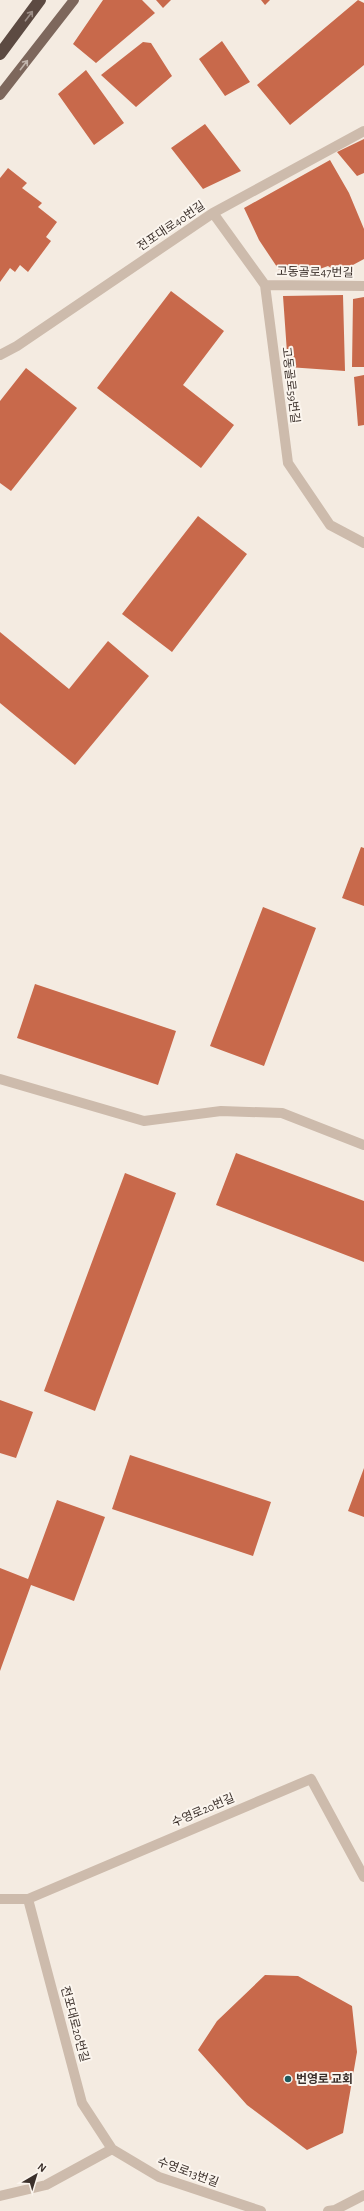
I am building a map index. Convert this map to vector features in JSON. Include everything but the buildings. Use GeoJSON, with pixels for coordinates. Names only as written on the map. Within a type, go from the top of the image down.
{"type":"FeatureCollection","features":[{"type":"Feature","properties":{"kind":"highway"},"geometry":{"type":"LineString","coordinates":[[0,54],[40,0]]}},
{"type":"Feature","properties":{"kind":"main road"},"geometry":{"type":"LineString","coordinates":[[0,95],[74,0]]}},
{"type":"Feature","properties":{"kind":"street","name":"전포대로40번길"},"geometry":{"type":"LineString","coordinates":[[0,355],[17,346],[213,213],[364,131]]}},
{"type":"Feature","properties":{"kind":"street","name":"고동골로59번길"},"geometry":{"type":"LineString","coordinates":[[213,213],[265,285],[288,463],[330,525],[364,543]]}},
{"type":"Feature","properties":{"kind":"street","name":"고동골로47번길"},"geometry":{"type":"LineString","coordinates":[[265,285],[364,286]]}},
{"type":"Feature","properties":{"kind":"street"},"geometry":{"type":"LineString","coordinates":[[0,1079],[144,1120],[222,1111],[282,1113],[364,1145]]}},
{"type":"Feature","properties":{"kind":"street","name":"수영로20번길"},"geometry":{"type":"LineString","coordinates":[[0,1899],[28,1899],[311,1778],[364,1877]]}},
{"type":"Feature","properties":{"kind":"street","name":"전포대로20번길"},"geometry":{"type":"LineString","coordinates":[[28,1899],[82,2103],[112,2149]]}},
{"type":"Feature","properties":{"kind":"street"},"geometry":{"type":"LineString","coordinates":[[0,2196],[46,2185],[112,2149]]}},
{"type":"Feature","properties":{"kind":"street","name":"수영로13번길"},"geometry":{"type":"LineString","coordinates":[[112,2149],[159,2177],[261,2211]]}},
{"type":"Feature","properties":{"kind":"street"},"geometry":{"type":"LineString","coordinates":[[328,2211],[335,2210],[364,2195]]}},
{"type":"Feature","properties":{"kind":"place","name":"번영로 교회"},"geometry":{"type":"Point","coordinates":[288,2079]}}]}
